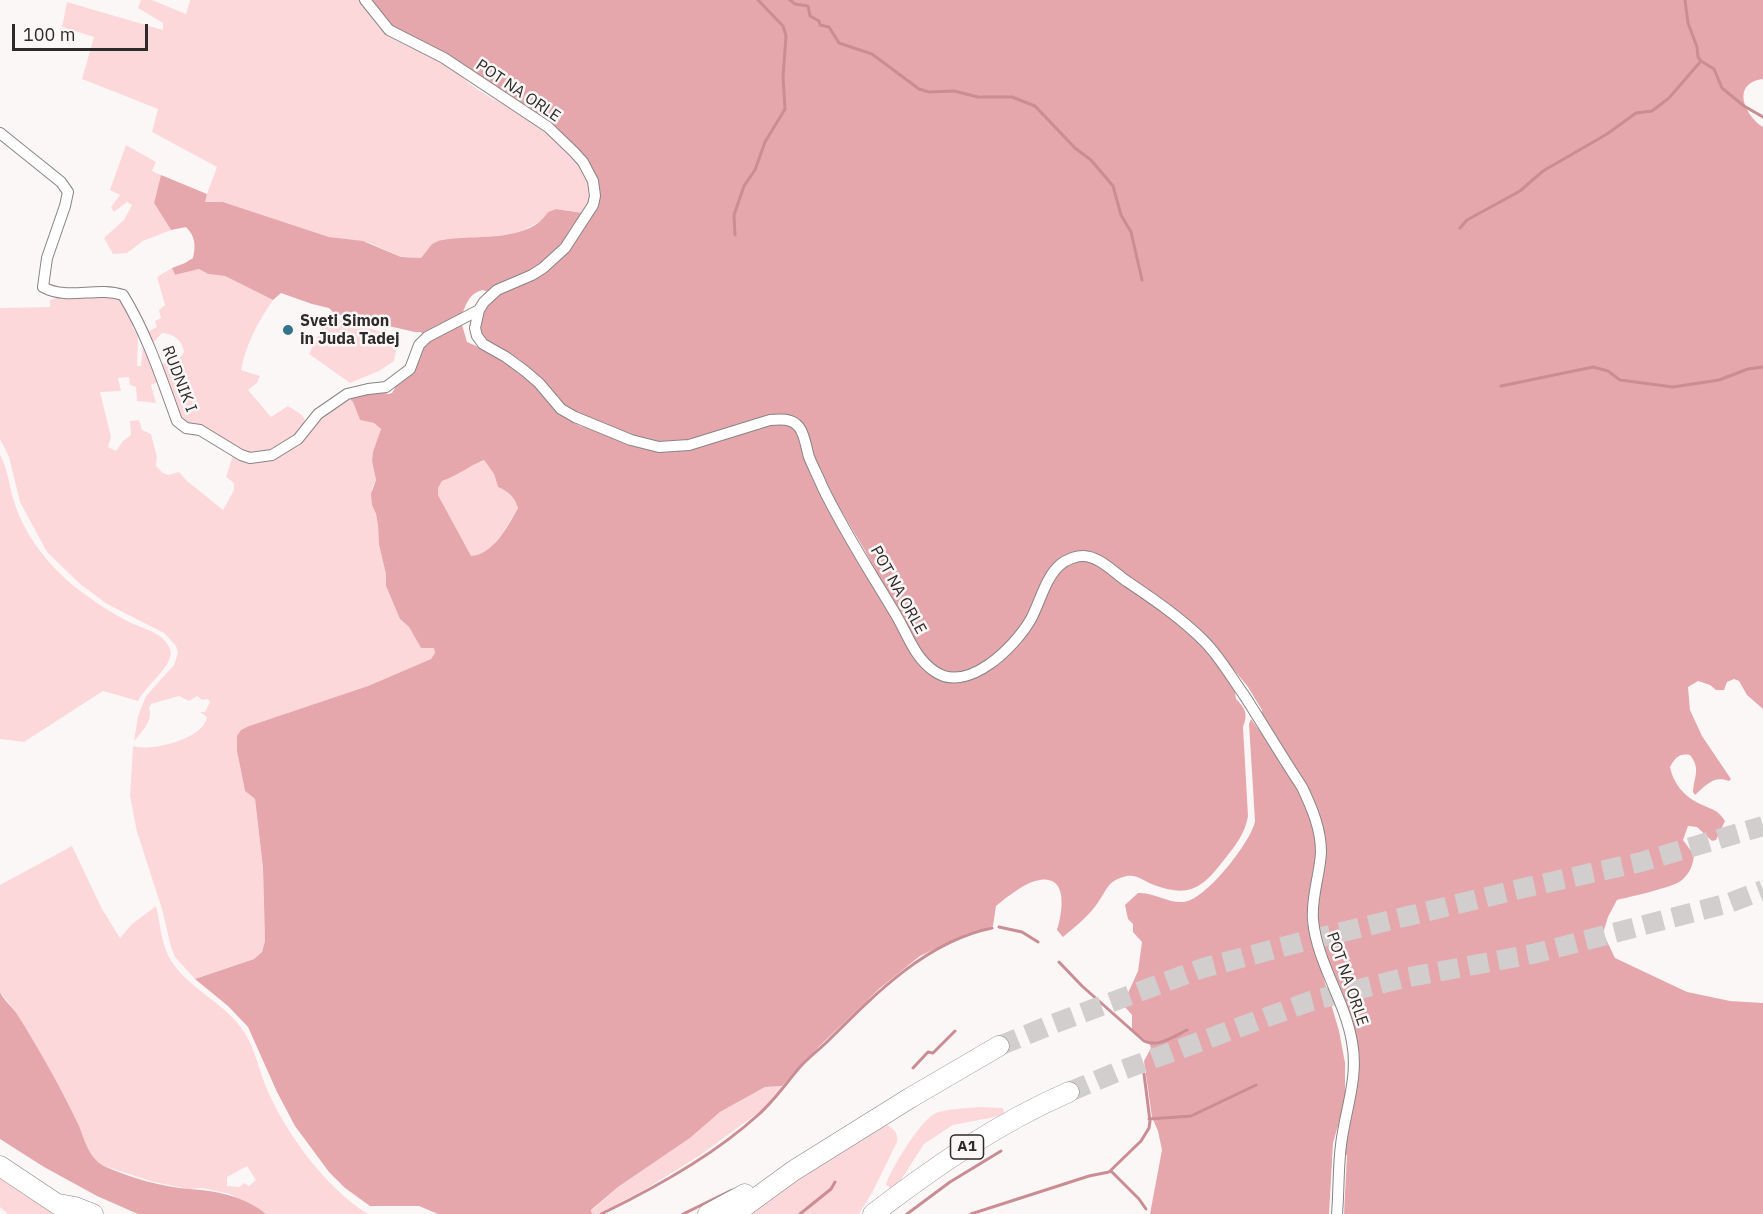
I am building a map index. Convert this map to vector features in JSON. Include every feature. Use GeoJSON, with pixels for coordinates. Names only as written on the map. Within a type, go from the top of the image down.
{"type":"FeatureCollection","features":[{"type":"Feature","properties":{"kind":"highway"},"geometry":{"type":"LineString","coordinates":[[708,1214],[734,1207],[910,1098],[999,1047]]}},
{"type":"Feature","properties":{"kind":"highway","name":"A1"},"geometry":{"type":"LineString","coordinates":[[873,1214],[917,1180],[968,1146],[1044,1103],[1069,1092]]}},
{"type":"Feature","properties":{"kind":"highway"},"geometry":{"type":"LineString","coordinates":[[0,1166],[72,1214]]}},
{"type":"Feature","properties":{"kind":"highway"},"geometry":{"type":"LineString","coordinates":[[54,1203],[75,1207],[93,1214]]}},
{"type":"Feature","properties":{"kind":"street","name":"POT NA ORLE"},"geometry":{"type":"LineString","coordinates":[[364,0],[389,30],[444,58],[548,127],[583,162],[593,181],[595,196],[593,205],[565,248],[551,262],[532,275],[497,290],[479,310],[475,328],[483,344],[525,371],[539,383],[561,409],[583,421],[631,440],[659,447],[689,445],[770,420],[792,421],[799,427],[823,488],[912,647],[921,661],[942,677],[967,676],[984,668],[999,657],[1030,620],[1060,564],[1082,556],[1092,558],[1107,567],[1166,608],[1205,642],[1227,669],[1302,788],[1317,823],[1321,854],[1313,904],[1313,921],[1322,956],[1346,1015],[1355,1065],[1340,1147],[1337,1214]]}},
{"type":"Feature","properties":{"kind":"street","name":"RUDNIK I"},"geometry":{"type":"LineString","coordinates":[[0,133],[61,182],[68,192],[47,258],[43,286],[60,294],[105,291],[123,295],[138,319],[153,353],[177,421],[186,428],[200,430],[241,455],[262,458],[286,448],[298,439],[318,414],[347,394],[368,388],[386,387],[410,369],[419,345],[427,337],[479,310]]}},
{"type":"Feature","properties":{"kind":"shaded area"},"geometry":{"type":"Polygon","coordinates":[[[141,0],[152,0],[186,14],[190,0],[361,0],[376,23],[388,35],[402,44],[442,61],[474,87],[524,118],[560,145],[575,160],[585,175],[590,191],[587,205],[583,213],[556,209],[548,212],[544,219],[517,234],[438,241],[432,244],[421,258],[401,257],[370,243],[329,237],[223,202],[204,202],[217,167],[152,132],[158,109],[82,79],[94,37],[62,27],[67,2],[163,30],[163,23],[138,8],[141,0]]]}},
{"type":"Feature","properties":{"kind":"shaded area"},"geometry":{"type":"Polygon","coordinates":[[[368,0],[1763,0],[1763,79],[1747,86],[1744,100],[1750,115],[1763,127],[1763,709],[1747,695],[1739,681],[1734,679],[1727,682],[1724,690],[1716,690],[1698,681],[1688,687],[1690,710],[1702,736],[1731,779],[1729,781],[1715,780],[1695,795],[1693,792],[1695,764],[1690,755],[1678,757],[1670,767],[1671,773],[1676,784],[1684,793],[1717,812],[1725,821],[1716,840],[1712,841],[1697,827],[1688,826],[1683,840],[1694,855],[1687,875],[1671,886],[1617,900],[1603,933],[1615,958],[1687,992],[1730,1001],[1763,1003],[1763,1214],[1344,1214],[1347,1155],[1344,1154],[1353,1064],[1324,955],[1316,909],[1319,894],[1310,891],[1307,922],[1339,1031],[1345,1063],[1345,1101],[1333,1143],[1329,1214],[1150,1214],[1162,1150],[1152,1117],[1144,1061],[1151,1048],[1149,1043],[1132,1030],[1132,1015],[1124,1006],[1138,971],[1142,942],[1133,932],[1133,924],[1128,919],[1125,905],[1138,893],[1177,902],[1192,899],[1203,892],[1226,869],[1252,830],[1255,821],[1249,724],[1251,719],[1266,740],[1261,718],[1262,710],[1248,687],[1221,654],[1181,613],[1111,566],[1069,555],[1025,624],[1004,647],[985,662],[962,674],[937,669],[917,648],[864,549],[830,492],[813,456],[805,428],[799,419],[790,415],[770,415],[681,443],[657,444],[585,417],[559,402],[519,359],[482,338],[477,332],[482,311],[490,300],[567,252],[598,180],[580,152],[556,128],[391,28],[368,0]]]}},
{"type":"Feature","properties":{"kind":"shaded area"},"geometry":{"type":"Polygon","coordinates":[[[126,145],[156,162],[152,171],[161,175],[154,203],[171,230],[143,241],[127,253],[113,254],[104,238],[124,220],[132,205],[127,202],[114,212],[111,207],[120,195],[110,190],[126,145]]]}},
{"type":"Feature","properties":{"kind":"shaded area"},"geometry":{"type":"Polygon","coordinates":[[[161,175],[207,194],[205,202],[223,202],[329,237],[363,241],[401,257],[421,258],[432,244],[438,241],[513,234],[527,229],[539,222],[548,212],[556,209],[583,213],[561,247],[543,264],[488,292],[483,290],[471,297],[460,318],[467,342],[491,353],[514,368],[571,421],[656,451],[774,424],[788,424],[794,427],[806,461],[924,669],[942,681],[956,683],[987,670],[1045,597],[1057,575],[1073,561],[1089,561],[1104,570],[1175,618],[1210,653],[1234,686],[1236,699],[1246,715],[1243,727],[1248,816],[1239,840],[1209,878],[1194,888],[1177,891],[1166,889],[1135,876],[1126,876],[1112,882],[1092,911],[1063,937],[1057,930],[1062,904],[1058,887],[1054,882],[1046,879],[1025,885],[996,906],[993,926],[966,934],[920,956],[880,988],[802,1063],[782,1086],[765,1087],[720,1112],[690,1138],[618,1187],[591,1210],[592,1214],[438,1214],[419,1206],[370,1206],[345,1188],[329,1172],[295,1126],[248,1027],[228,1006],[195,979],[254,959],[262,952],[265,941],[263,868],[255,799],[245,791],[237,751],[237,736],[241,730],[368,686],[431,659],[435,653],[434,648],[421,648],[409,627],[400,619],[386,586],[386,574],[371,494],[376,480],[372,461],[373,452],[381,429],[374,423],[360,420],[353,402],[348,397],[378,390],[388,394],[392,393],[420,347],[428,345],[421,332],[335,314],[329,308],[281,293],[273,300],[225,276],[208,274],[199,269],[175,275],[172,268],[193,258],[193,237],[186,227],[171,230],[154,203],[161,175]],[[484,460],[442,481],[438,488],[438,495],[471,556],[486,551],[493,545],[505,531],[518,508],[511,495],[498,487],[494,474],[484,460]]]}},
{"type":"Feature","properties":{"kind":"shaded area"},"geometry":{"type":"Polygon","coordinates":[[[172,268],[175,275],[199,269],[208,274],[225,276],[273,300],[253,334],[241,370],[260,376],[257,383],[248,390],[271,417],[288,406],[302,415],[305,420],[301,431],[268,453],[245,454],[180,420],[161,364],[177,361],[184,352],[183,348],[177,338],[162,333],[152,344],[147,332],[157,327],[155,321],[161,318],[159,310],[165,305],[157,277],[172,268]]]}},
{"type":"Feature","properties":{"kind":"shaded area"},"geometry":{"type":"Polygon","coordinates":[[[86,295],[118,297],[136,323],[132,327],[138,336],[137,366],[141,366],[143,345],[158,382],[151,385],[156,403],[137,401],[136,387],[130,385],[129,377],[118,378],[121,391],[100,392],[111,437],[108,447],[116,451],[131,435],[130,421],[139,420],[142,430],[151,434],[157,457],[156,466],[168,475],[179,472],[223,510],[234,490],[234,483],[226,477],[233,455],[254,462],[314,424],[348,397],[353,402],[360,420],[374,423],[381,429],[372,461],[376,480],[372,488],[372,505],[378,525],[386,586],[400,619],[409,627],[421,648],[434,648],[436,653],[431,659],[368,686],[249,726],[237,751],[245,791],[255,799],[263,868],[265,941],[262,952],[254,959],[195,979],[175,957],[171,947],[162,909],[137,832],[130,796],[133,746],[164,745],[197,732],[204,725],[207,717],[200,712],[205,712],[210,702],[208,699],[202,700],[197,696],[189,701],[179,696],[151,704],[148,722],[134,741],[138,716],[146,696],[174,665],[178,653],[176,646],[164,633],[107,604],[80,584],[47,552],[20,502],[9,457],[0,439],[0,308],[50,307],[50,300],[86,295]]]}},
{"type":"Feature","properties":{"kind":"shaded area"},"geometry":{"type":"Polygon","coordinates":[[[331,317],[399,337],[394,361],[379,371],[350,383],[309,354],[323,325],[327,326],[331,317]]]}},
{"type":"Feature","properties":{"kind":"shaded area"},"geometry":{"type":"Polygon","coordinates":[[[0,455],[17,511],[37,547],[46,558],[75,587],[95,601],[122,618],[162,638],[169,647],[171,655],[164,668],[138,701],[103,691],[24,742],[0,739],[0,455]]]}},
{"type":"Feature","properties":{"kind":"shaded area"},"geometry":{"type":"Polygon","coordinates":[[[484,460],[494,474],[498,487],[511,495],[518,508],[493,545],[479,555],[471,557],[438,495],[438,488],[442,481],[484,460]]]}},
{"type":"Feature","properties":{"kind":"shaded area"},"geometry":{"type":"Polygon","coordinates":[[[72,846],[102,909],[120,938],[132,924],[156,906],[168,955],[193,985],[224,1010],[242,1029],[252,1047],[271,1097],[292,1136],[336,1189],[368,1214],[266,1214],[230,1194],[154,1182],[104,1166],[95,1159],[87,1148],[78,1125],[42,1056],[15,1011],[0,992],[0,885],[72,846]],[[247,1166],[227,1177],[227,1186],[240,1187],[244,1183],[249,1186],[256,1180],[247,1166]]]}},
{"type":"Feature","properties":{"kind":"shaded area"},"geometry":{"type":"Polygon","coordinates":[[[0,992],[17,1014],[50,1069],[88,1149],[100,1164],[126,1175],[158,1184],[230,1195],[266,1214],[138,1214],[97,1196],[44,1167],[0,1139],[0,992]]]}},
{"type":"Feature","properties":{"kind":"shaded area"},"geometry":{"type":"Polygon","coordinates":[[[782,1086],[762,1110],[699,1156],[644,1190],[598,1214],[592,1214],[591,1211],[618,1187],[690,1138],[720,1112],[765,1087],[782,1086]]]}},
{"type":"Feature","properties":{"kind":"shaded area"},"geometry":{"type":"Polygon","coordinates":[[[980,1107],[1003,1108],[1005,1115],[953,1125],[924,1144],[897,1186],[892,1189],[887,1186],[889,1176],[900,1157],[928,1119],[944,1111],[980,1107]]]}},
{"type":"Feature","properties":{"kind":"shaded area"},"geometry":{"type":"Polygon","coordinates":[[[887,1125],[895,1132],[897,1142],[859,1214],[746,1214],[882,1126],[887,1125]]]}},
{"type":"Feature","properties":{"kind":"shaded area"},"geometry":{"type":"Polygon","coordinates":[[[0,1174],[59,1214],[8,1214],[0,1207],[0,1174]]]}},
{"type":"Feature","properties":{"kind":"waterway"},"geometry":{"type":"LineString","coordinates":[[735,235],[734,215],[744,186],[755,170],[765,142],[785,109],[783,77],[786,36],[783,26],[758,0]]}},
{"type":"Feature","properties":{"kind":"waterway"},"geometry":{"type":"LineString","coordinates":[[790,0],[795,4],[808,6],[810,16],[819,21],[820,25],[829,27],[839,43],[872,54],[919,89],[929,92],[954,91],[978,97],[1012,97],[1035,106],[1075,148],[1091,160],[1113,186],[1121,215],[1131,232],[1142,280]]}},
{"type":"Feature","properties":{"kind":"waterway"},"geometry":{"type":"LineString","coordinates":[[1685,0],[1688,23],[1697,47],[1698,57],[1714,69],[1722,88],[1744,106],[1763,117]]}},
{"type":"Feature","properties":{"kind":"waterway"},"geometry":{"type":"LineString","coordinates":[[1460,228],[1467,220],[1520,191],[1543,171],[1607,134],[1636,113],[1652,111],[1669,98],[1701,61]]}},
{"type":"Feature","properties":{"kind":"waterway"},"geometry":{"type":"LineString","coordinates":[[1501,386],[1593,367],[1608,371],[1620,380],[1673,387],[1719,380],[1748,369],[1763,367]]}},
{"type":"Feature","properties":{"kind":"waterway"},"geometry":{"type":"LineString","coordinates":[[999,927],[1022,932],[1038,942]]}},
{"type":"Feature","properties":{"kind":"waterway"},"geometry":{"type":"LineString","coordinates":[[601,1214],[683,1170],[741,1130],[769,1104],[800,1067],[865,1004],[924,957],[968,935],[992,928]]}},
{"type":"Feature","properties":{"kind":"waterway"},"geometry":{"type":"LineString","coordinates":[[1059,962],[1082,986],[1144,1041],[1160,1042],[1187,1030]]}},
{"type":"Feature","properties":{"kind":"waterway"},"geometry":{"type":"LineString","coordinates":[[913,1068],[928,1052],[933,1053],[955,1031]]}},
{"type":"Feature","properties":{"kind":"waterway"},"geometry":{"type":"LineString","coordinates":[[971,1214],[1089,1176],[1109,1172],[1141,1141],[1149,1128],[1144,1074]]}},
{"type":"Feature","properties":{"kind":"waterway"},"geometry":{"type":"LineString","coordinates":[[1149,1119],[1191,1116],[1256,1085]]}},
{"type":"Feature","properties":{"kind":"waterway"},"geometry":{"type":"LineString","coordinates":[[907,1214],[950,1182],[1001,1151]]}},
{"type":"Feature","properties":{"kind":"waterway"},"geometry":{"type":"LineString","coordinates":[[1111,1171],[1146,1209]]}},
{"type":"Feature","properties":{"kind":"waterway"},"geometry":{"type":"LineString","coordinates":[[800,1214],[831,1189],[835,1182]]}},
{"type":"Feature","properties":{"kind":"waterway"},"geometry":{"type":"LineString","coordinates":[[683,1214],[732,1190]]}},
{"type":"Feature","properties":{"kind":"tunnel"},"geometry":{"type":"LineString","coordinates":[[999,1046],[1203,968],[1528,887],[1641,862],[1763,826]]}},
{"type":"Feature","properties":{"kind":"tunnel"},"geometry":{"type":"LineString","coordinates":[[1069,1092],[1117,1072],[1311,1001],[1404,978],[1533,954],[1729,903],[1763,890]]}},
{"type":"Feature","properties":{"kind":"place","name":"Sveti Simon in Juda Tadej"},"geometry":{"type":"Point","coordinates":[288,330]}}]}
